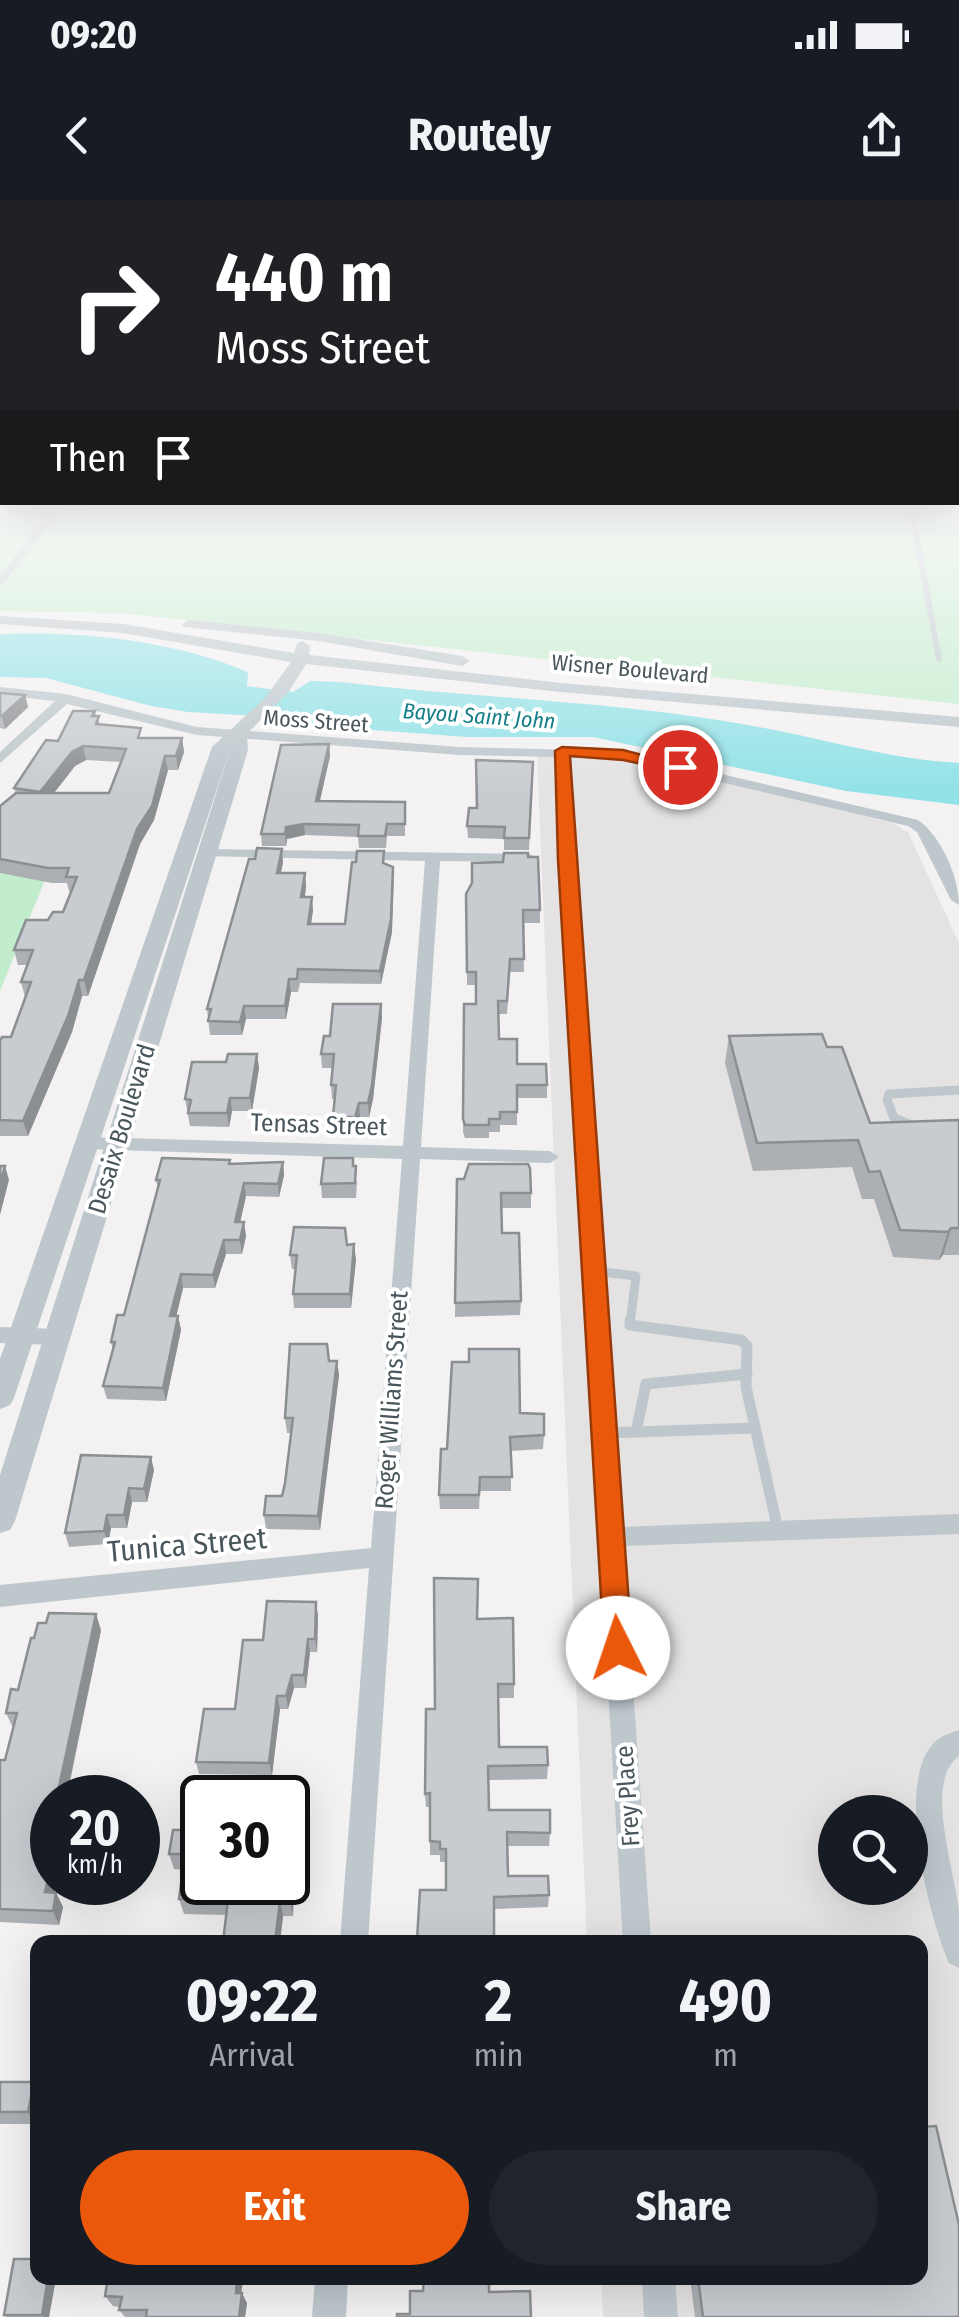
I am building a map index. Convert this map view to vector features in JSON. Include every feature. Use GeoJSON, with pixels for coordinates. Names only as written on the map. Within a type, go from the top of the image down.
{"type":"FeatureCollection","features":[{"type":"Feature","properties":{"kind":"street","name":"Wisner Boulevard"},"geometry":{"type":"LineString","coordinates":[[0,617],[90,614],[260,631],[547,679]]}},
{"type":"Feature","properties":{"kind":"street","name":"Wisner Boulevard"},"geometry":{"type":"LineString","coordinates":[[0,617],[125,626],[300,659],[959,718]]}},
{"type":"Feature","properties":{"kind":"street"},"geometry":{"type":"LineString","coordinates":[[260,631],[237,636],[232,642],[263,663],[271,674],[271,689]]}},
{"type":"Feature","properties":{"kind":"street"},"geometry":{"type":"LineString","coordinates":[[292,635],[304,652],[300,659]]}},
{"type":"Feature","properties":{"kind":"street","name":"Desaix Boulevard"},"geometry":{"type":"LineString","coordinates":[[0,1522],[118,1144],[220,747],[249,722],[271,689],[300,659]]}},
{"type":"Feature","properties":{"kind":"street","name":"Moss Street"},"geometry":{"type":"LineString","coordinates":[[0,691],[66,698],[171,727],[249,722],[460,750],[562,751],[647,759],[900,818],[923,830],[959,900]]}},
{"type":"Feature","properties":{"kind":"street"},"geometry":{"type":"LineString","coordinates":[[0,758],[66,698]]}},
{"type":"Feature","properties":{"kind":"street","name":"Frey Place"},"geometry":{"type":"LineString","coordinates":[[562,751],[637,1935]]}},
{"type":"Feature","properties":{"kind":"street"},"geometry":{"type":"LineString","coordinates":[[196,852],[530,858]]}},
{"type":"Feature","properties":{"kind":"street","name":"Desaix Boulevard"},"geometry":{"type":"LineString","coordinates":[[0,1398],[11,1335],[196,852]]}},
{"type":"Feature","properties":{"kind":"street","name":"Roger Williams Street"},"geometry":{"type":"LineString","coordinates":[[354,1935],[433,858]]}},
{"type":"Feature","properties":{"kind":"street","name":"Tensas Street"},"geometry":{"type":"LineString","coordinates":[[86,1143],[550,1157]]}},
{"type":"Feature","properties":{"kind":"street"},"geometry":{"type":"LineString","coordinates":[[11,1335],[57,1337]]}},
{"type":"Feature","properties":{"kind":"street"},"geometry":{"type":"LineString","coordinates":[[611,1537],[959,1524]]}},
{"type":"Feature","properties":{"kind":"street","name":"Tunica Street"},"geometry":{"type":"LineString","coordinates":[[0,1596],[380,1557]]}},
{"type":"Feature","properties":{"kind":"street"},"geometry":{"type":"LineString","coordinates":[[959,1742],[940,1755],[929,1823],[959,1954]]}},
{"type":"Feature","properties":{"kind":"street"},"geometry":{"type":"LineString","coordinates":[[329,2317],[331,2285]]}},
{"type":"Feature","properties":{"kind":"street"},"geometry":{"type":"LineString","coordinates":[[659,2285],[661,2317]]}},
{"type":"Feature","properties":{"kind":"lane"},"geometry":{"type":"LineString","coordinates":[[927,595],[939,658]]}},
{"type":"Feature","properties":{"kind":"lane"},"geometry":{"type":"LineString","coordinates":[[928,1125],[902,1124],[894,1118],[887,1100],[890,1094],[959,1090]]}},
{"type":"Feature","properties":{"kind":"lane"},"geometry":{"type":"LineString","coordinates":[[594,1270],[636,1276],[630,1325],[741,1340],[748,1350],[747,1374],[755,1428],[778,1531]]}},
{"type":"Feature","properties":{"kind":"lane"},"geometry":{"type":"LineString","coordinates":[[636,1432],[646,1384],[747,1374]]}},
{"type":"Feature","properties":{"kind":"lane"},"geometry":{"type":"LineString","coordinates":[[604,1433],[755,1428]]}},
{"type":"Feature","properties":{"kind":"shaded area"},"geometry":{"type":"Polygon","coordinates":[[[537,756],[635,761],[893,823],[908,832],[959,943],[959,2317],[603,2317],[601,2285],[928,2285],[928,1935],[587,1935],[537,756]]]}},
{"type":"Feature","properties":{"kind":"green space"},"geometry":{"type":"Polygon","coordinates":[[[0,595],[959,595],[959,704],[120,613],[0,611],[0,595]]]}},
{"type":"Feature","properties":{"kind":"green space"},"geometry":{"type":"Polygon","coordinates":[[[0,836],[59,845],[0,991],[0,836]]]}},
{"type":"Feature","properties":{"kind":"water","name":"Bayou Saint John"},"geometry":{"type":"Polygon","coordinates":[[[0,634],[94,636],[158,645],[248,672],[247,686],[293,692],[310,681],[341,682],[642,710],[742,724],[877,752],[959,763],[959,805],[846,791],[593,737],[467,737],[293,724],[274,717],[151,706],[46,678],[0,677],[0,634]]]}},
{"type":"Feature","properties":{"kind":"building"},"geometry":{"type":"Polygon","coordinates":[[[0,693],[25,695],[0,716],[0,693]]]}},
{"type":"Feature","properties":{"kind":"building"},"geometry":{"type":"Polygon","coordinates":[[[73,711],[95,711],[92,716],[99,716],[96,724],[141,728],[138,738],[182,738],[176,756],[165,756],[152,806],[137,829],[84,980],[79,980],[68,1016],[23,1121],[0,1120],[0,1041],[2,1037],[11,1037],[31,982],[21,982],[33,950],[14,950],[26,920],[48,920],[53,912],[63,912],[77,877],[66,877],[69,868],[0,859],[0,806],[16,793],[109,793],[126,749],[83,746],[72,752],[40,792],[14,788],[46,740],[58,741],[73,711]]]}},
{"type":"Feature","properties":{"kind":"building"},"geometry":{"type":"Polygon","coordinates":[[[329,744],[316,801],[405,802],[405,824],[387,824],[385,836],[358,836],[359,825],[304,824],[286,827],[285,834],[261,834],[281,745],[329,744]]]}},
{"type":"Feature","properties":{"kind":"building"},"geometry":{"type":"Polygon","coordinates":[[[476,760],[533,762],[529,838],[504,838],[505,827],[467,826],[469,808],[477,808],[476,760]]]}},
{"type":"Feature","properties":{"kind":"building"},"geometry":{"type":"Polygon","coordinates":[[[257,848],[282,849],[277,873],[305,873],[301,897],[312,897],[308,924],[345,924],[352,862],[356,862],[357,851],[384,851],[383,863],[393,867],[391,919],[380,971],[298,969],[297,979],[289,979],[285,1006],[244,1006],[240,1022],[208,1021],[211,1009],[207,1009],[249,859],[255,859],[257,848]]]}},
{"type":"Feature","properties":{"kind":"building"},"geometry":{"type":"Polygon","coordinates":[[[504,853],[538,857],[540,910],[523,910],[524,959],[510,959],[507,1001],[498,1001],[499,1039],[517,1039],[517,1064],[546,1064],[547,1085],[517,1085],[517,1112],[500,1112],[500,1119],[489,1119],[489,1125],[465,1125],[464,1004],[476,1004],[476,972],[467,972],[466,894],[472,883],[472,863],[503,862],[504,853]]]}},
{"type":"Feature","properties":{"kind":"building"},"geometry":{"type":"Polygon","coordinates":[[[333,1004],[381,1004],[368,1103],[359,1103],[355,1117],[333,1117],[334,1054],[321,1054],[324,1036],[330,1036],[333,1004]]]}},
{"type":"Feature","properties":{"kind":"building"},"geometry":{"type":"Polygon","coordinates":[[[822,1034],[827,1047],[842,1047],[870,1123],[959,1120],[959,1228],[948,1232],[900,1230],[880,1171],[869,1172],[858,1140],[757,1143],[729,1036],[822,1034]]]}},
{"type":"Feature","properties":{"kind":"building"},"geometry":{"type":"Polygon","coordinates":[[[228,1054],[257,1054],[250,1098],[230,1098],[227,1113],[188,1113],[191,1100],[185,1099],[192,1062],[226,1062],[228,1054]]]}},
{"type":"Feature","properties":{"kind":"building"},"geometry":{"type":"Polygon","coordinates":[[[162,1158],[230,1160],[229,1164],[283,1162],[278,1184],[244,1183],[235,1222],[244,1222],[240,1240],[224,1240],[213,1275],[181,1274],[170,1316],[178,1316],[163,1388],[103,1386],[115,1342],[111,1342],[117,1315],[124,1315],[160,1180],[156,1180],[162,1158]]]}},
{"type":"Feature","properties":{"kind":"building"},"geometry":{"type":"Polygon","coordinates":[[[324,1158],[353,1158],[355,1183],[321,1184],[324,1158]]]}},
{"type":"Feature","properties":{"kind":"building"},"geometry":{"type":"Polygon","coordinates":[[[469,1164],[528,1164],[530,1168],[531,1193],[501,1193],[502,1233],[519,1233],[521,1301],[455,1303],[457,1179],[464,1179],[469,1164]]]}},
{"type":"Feature","properties":{"kind":"building"},"geometry":{"type":"Polygon","coordinates":[[[294,1227],[345,1228],[347,1245],[354,1244],[350,1294],[293,1294],[297,1255],[290,1255],[294,1227]]]}},
{"type":"Feature","properties":{"kind":"building"},"geometry":{"type":"Polygon","coordinates":[[[290,1344],[327,1344],[329,1361],[337,1361],[318,1516],[264,1515],[266,1496],[282,1496],[285,1483],[293,1418],[285,1418],[290,1344]]]}},
{"type":"Feature","properties":{"kind":"building"},"geometry":{"type":"Polygon","coordinates":[[[469,1349],[519,1349],[520,1413],[544,1414],[544,1435],[510,1437],[512,1477],[480,1477],[479,1495],[439,1495],[441,1449],[447,1449],[452,1362],[469,1362],[469,1349]]]}},
{"type":"Feature","properties":{"kind":"building"},"geometry":{"type":"Polygon","coordinates":[[[81,1455],[151,1457],[144,1489],[129,1488],[124,1515],[107,1515],[104,1531],[65,1533],[81,1455]]]}},
{"type":"Feature","properties":{"kind":"building"},"geometry":{"type":"Polygon","coordinates":[[[434,1578],[478,1579],[477,1619],[513,1618],[514,1684],[498,1684],[499,1747],[547,1747],[548,1765],[488,1766],[489,1810],[550,1810],[550,1833],[507,1832],[508,1876],[548,1876],[549,1895],[494,1897],[494,1935],[417,1935],[420,1890],[446,1890],[446,1849],[440,1849],[440,1842],[430,1841],[430,1793],[425,1794],[426,1709],[435,1709],[434,1578]]]}},
{"type":"Feature","properties":{"kind":"building"},"geometry":{"type":"Polygon","coordinates":[[[267,1601],[316,1602],[315,1639],[308,1639],[304,1675],[292,1675],[286,1696],[277,1696],[269,1763],[196,1762],[204,1709],[235,1709],[243,1640],[263,1640],[267,1601]]]}},
{"type":"Feature","properties":{"kind":"building"},"geometry":{"type":"Polygon","coordinates":[[[49,1613],[96,1614],[62,1775],[30,1775],[30,1905],[54,1905],[53,1911],[0,1909],[0,1760],[5,1760],[17,1713],[6,1713],[11,1689],[18,1690],[31,1638],[38,1623],[46,1623],[49,1613]]]}},
{"type":"Feature","properties":{"kind":"building"},"geometry":{"type":"Polygon","coordinates":[[[173,1830],[180,1830],[180,1854],[169,1854],[173,1830]]]}},
{"type":"Feature","properties":{"kind":"building"},"geometry":{"type":"Polygon","coordinates":[[[227,1905],[280,1905],[276,1935],[224,1935],[227,1905]]]}},
{"type":"Feature","properties":{"kind":"building"},"geometry":{"type":"Polygon","coordinates":[[[0,2082],[30,2082],[28,2112],[0,2112],[0,2082]]]}},
{"type":"Feature","properties":{"kind":"building"},"geometry":{"type":"Polygon","coordinates":[[[928,2126],[936,2126],[959,2225],[959,2317],[703,2317],[699,2285],[928,2285],[928,2126]]]}},
{"type":"Feature","properties":{"kind":"building"},"geometry":{"type":"Polygon","coordinates":[[[14,2259],[30,2259],[30,2285],[47,2285],[42,2315],[4,2315],[14,2259]]]}},
{"type":"Feature","properties":{"kind":"building"},"geometry":{"type":"Polygon","coordinates":[[[107,2285],[237,2285],[236,2293],[242,2293],[239,2317],[146,2317],[147,2310],[119,2310],[122,2297],[105,2296],[107,2285]]]}},
{"type":"Feature","properties":{"kind":"building"},"geometry":{"type":"Polygon","coordinates":[[[423,2285],[489,2285],[489,2292],[530,2291],[531,2317],[397,2317],[410,2314],[410,2291],[423,2291],[423,2285]]]}},
{"type":"Feature","properties":{"kind":"route"},"geometry":{"type":"LineString","coordinates":[[618,1648],[562,751],[623,755],[680,767]]}}]}
